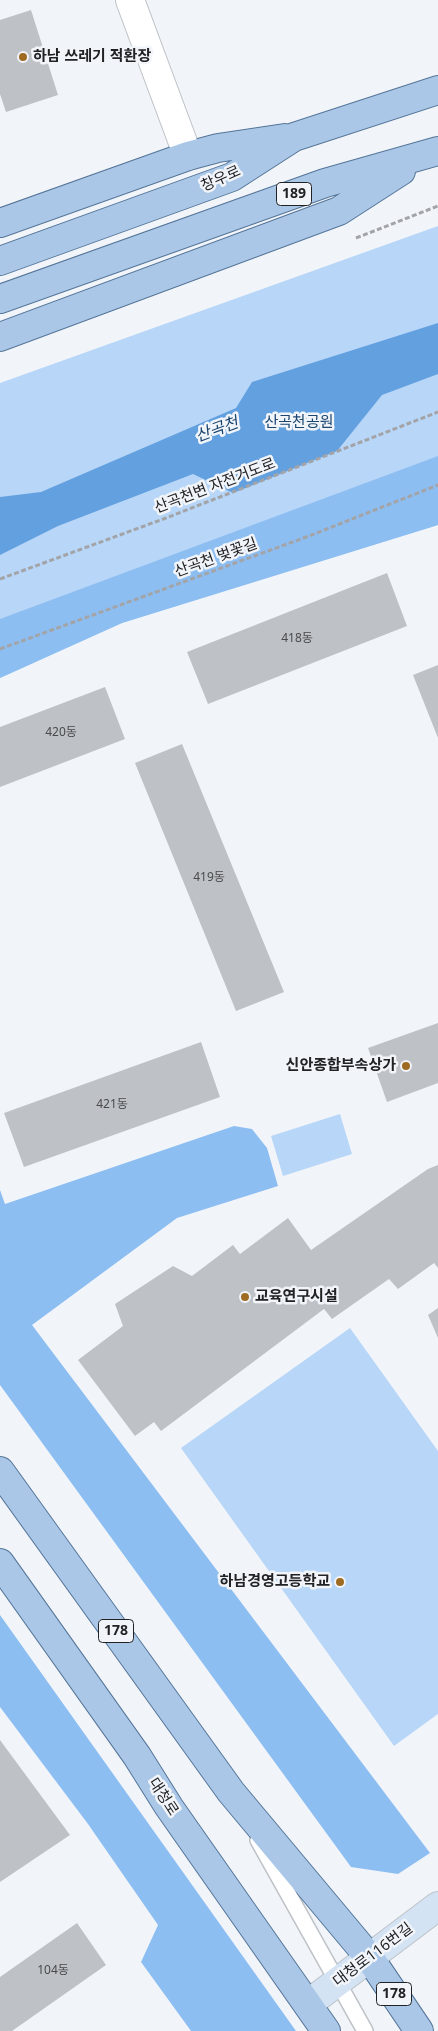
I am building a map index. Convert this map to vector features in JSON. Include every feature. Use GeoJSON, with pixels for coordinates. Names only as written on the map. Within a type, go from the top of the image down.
{"type":"FeatureCollection","features":[{"type":"Feature","properties":{"kind":"main road","name":"창우로"},"geometry":{"type":"LineString","coordinates":[[0,261],[232,177],[294,137],[438,90]]}},
{"type":"Feature","properties":{"kind":"main road"},"geometry":{"type":"LineString","coordinates":[[0,223],[188,156],[218,148],[294,137]]}},
{"type":"Feature","properties":{"kind":"main road"},"geometry":{"type":"LineString","coordinates":[[0,337],[339,211],[431,154]]}},
{"type":"Feature","properties":{"kind":"main road","name":"189"},"geometry":{"type":"LineString","coordinates":[[0,299],[325,183],[431,154]]}},
{"type":"Feature","properties":{"kind":"main road","name":"178"},"geometry":{"type":"LineString","coordinates":[[0,1471],[231,1792],[369,1957],[419,2031]]}},
{"type":"Feature","properties":{"kind":"main road","name":"대청로"},"geometry":{"type":"LineString","coordinates":[[0,1563],[137,1756],[169,1807],[326,2031]]}},
{"type":"Feature","properties":{"kind":"main road","name":"대청로116번길"},"geometry":{"type":"LineString","coordinates":[[308,2004],[438,1906]]}},
{"type":"Feature","properties":{"kind":"street"},"geometry":{"type":"LineString","coordinates":[[130,0],[188,156]]}},
{"type":"Feature","properties":{"kind":"lane"},"geometry":{"type":"LineString","coordinates":[[231,1792],[365,2031]]}},
{"type":"Feature","properties":{"kind":"path","name":"산곡천변 자전거도로"},"geometry":{"type":"LineString","coordinates":[[0,579],[157,521],[438,412]]}},
{"type":"Feature","properties":{"kind":"path","name":"산곡천 벚꽃길"},"geometry":{"type":"LineString","coordinates":[[0,649],[309,536],[438,485]]}},
{"type":"Feature","properties":{"kind":"green space","name":"산곡천공원"},"geometry":{"type":"Polygon","coordinates":[[[438,226],[438,525],[122,623],[0,678],[0,383],[438,226]]]}},
{"type":"Feature","properties":{"kind":"green space"},"geometry":{"type":"Polygon","coordinates":[[[340,1114],[352,1154],[283,1176],[271,1136],[340,1114]]]}},
{"type":"Feature","properties":{"kind":"green space"},"geometry":{"type":"Polygon","coordinates":[[[350,1328],[438,1451],[438,1714],[394,1746],[181,1448],[350,1328]]]}},
{"type":"Feature","properties":{"kind":"shaded area"},"geometry":{"type":"Polygon","coordinates":[[[438,456],[438,525],[122,623],[0,678],[0,619],[438,456]]]}},
{"type":"Feature","properties":{"kind":"shaded area"},"geometry":{"type":"Polygon","coordinates":[[[234,1126],[252,1129],[267,1148],[278,1186],[177,1218],[32,1325],[430,1853],[398,1874],[351,1867],[0,1385],[0,1190],[5,1204],[234,1126]]]}},
{"type":"Feature","properties":{"kind":"shaded area"},"geometry":{"type":"Polygon","coordinates":[[[0,1615],[296,2031],[191,2031],[141,1962],[158,1925],[88,1824],[0,1707],[0,1615]]]}},
{"type":"Feature","properties":{"kind":"water","name":"산곡천"},"geometry":{"type":"Polygon","coordinates":[[[438,323],[438,374],[382,395],[337,451],[233,493],[193,474],[58,526],[0,555],[0,497],[41,492],[236,408],[252,382],[438,323]]]}},
{"type":"Feature","properties":{"kind":"building","name":"하남 쓰레기 적환장"},"geometry":{"type":"Polygon","coordinates":[[[31,10],[58,95],[6,112],[0,94],[0,20],[31,10]]]}},
{"type":"Feature","properties":{"kind":"building"},"geometry":{"type":"Polygon","coordinates":[[[387,573],[407,626],[208,704],[187,652],[387,573]]]}},
{"type":"Feature","properties":{"kind":"building"},"geometry":{"type":"Polygon","coordinates":[[[438,665],[438,738],[413,675],[438,665]]]}},
{"type":"Feature","properties":{"kind":"building"},"geometry":{"type":"Polygon","coordinates":[[[105,687],[125,739],[0,787],[0,727],[105,687]]]}},
{"type":"Feature","properties":{"kind":"building"},"geometry":{"type":"Polygon","coordinates":[[[182,744],[284,992],[236,1011],[135,763],[182,744]]]}},
{"type":"Feature","properties":{"kind":"building","name":"신안종합부속상가"},"geometry":{"type":"Polygon","coordinates":[[[438,1023],[438,1083],[387,1102],[368,1048],[438,1023]]]}},
{"type":"Feature","properties":{"kind":"building"},"geometry":{"type":"Polygon","coordinates":[[[201,1042],[220,1097],[24,1167],[4,1113],[201,1042]]]}},
{"type":"Feature","properties":{"kind":"building","name":"교육연구시설"},"geometry":{"type":"Polygon","coordinates":[[[438,1165],[438,1268],[434,1263],[398,1289],[389,1279],[332,1319],[324,1309],[161,1431],[154,1422],[135,1436],[78,1360],[123,1326],[115,1304],[173,1266],[192,1276],[233,1245],[240,1254],[288,1218],[311,1250],[428,1169],[438,1165]]]}},
{"type":"Feature","properties":{"kind":"building"},"geometry":{"type":"Polygon","coordinates":[[[438,1308],[438,1338],[428,1315],[438,1308]]]}},
{"type":"Feature","properties":{"kind":"building"},"geometry":{"type":"Polygon","coordinates":[[[0,1740],[70,1835],[0,1882],[0,1740]]]}},
{"type":"Feature","properties":{"kind":"building"},"geometry":{"type":"Polygon","coordinates":[[[77,1923],[106,1965],[12,2031],[0,2031],[0,1977],[77,1923]]]}},
{"type":"Feature","properties":{"kind":"place","name":"하남 쓰레기 적환장"},"geometry":{"type":"Point","coordinates":[23,57]}},
{"type":"Feature","properties":{"kind":"place","name":"신안종합부속상가"},"geometry":{"type":"Point","coordinates":[406,1066]}},
{"type":"Feature","properties":{"kind":"place","name":"교육연구시설"},"geometry":{"type":"Point","coordinates":[245,1297]}},
{"type":"Feature","properties":{"kind":"place","name":"하남경영고등학교"},"geometry":{"type":"Point","coordinates":[340,1582]}}]}
